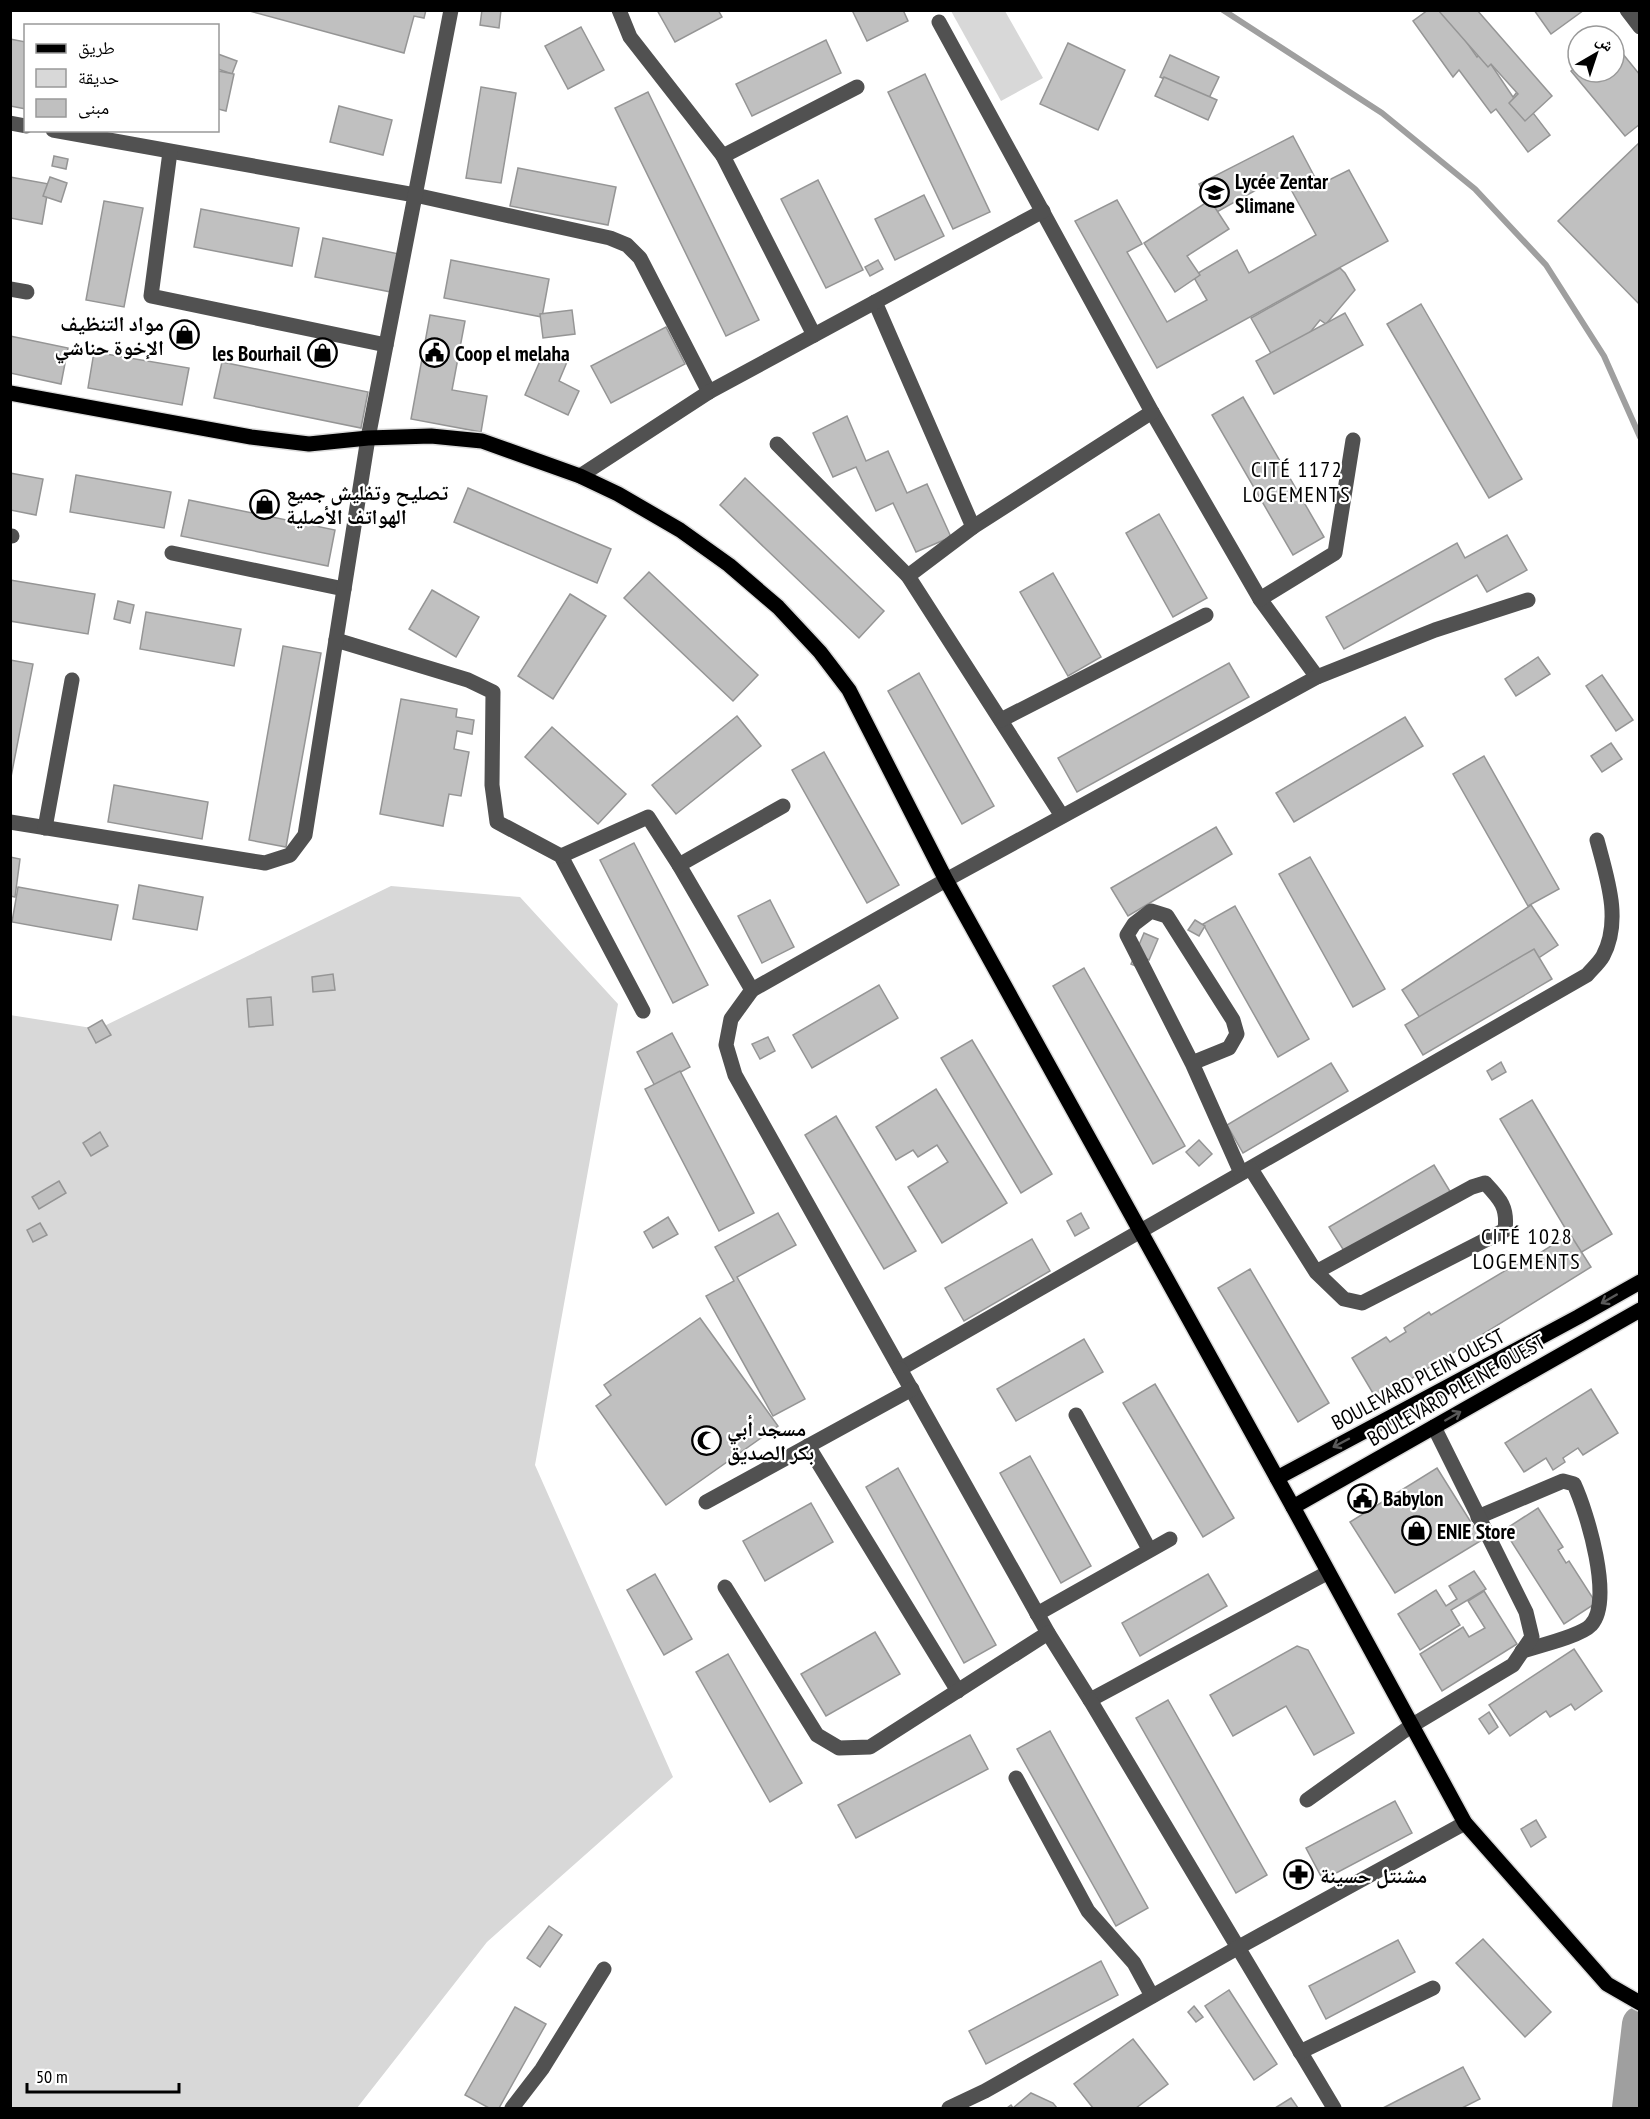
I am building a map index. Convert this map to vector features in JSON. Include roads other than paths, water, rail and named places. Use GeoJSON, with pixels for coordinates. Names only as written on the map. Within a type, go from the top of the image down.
{"type":"FeatureCollection","features":[{"type":"Feature","properties":{"kind":"main road"},"geometry":{"type":"LineString","coordinates":[[10,393],[251,437],[309,444],[368,438],[431,436],[482,441],[580,476],[618,494],[680,530],[729,565],[778,607],[820,652],[849,690],[946,880],[1465,1823],[1606,1984],[1640,2003]]}},
{"type":"Feature","properties":{"kind":"main road","name":"BOULEVARD PLEIN OUEST"},"geometry":{"type":"LineString","coordinates":[[1277,1478],[1640,1282]]}},
{"type":"Feature","properties":{"kind":"main road","name":"BOULEVARD PLEINE OUEST"},"geometry":{"type":"LineString","coordinates":[[1293,1507],[1640,1310]]}},
{"type":"Feature","properties":{"kind":"street"},"geometry":{"type":"LineString","coordinates":[[10,822],[265,863],[290,855],[305,835],[368,438],[450,10]]}},
{"type":"Feature","properties":{"kind":"street"},"geometry":{"type":"LineString","coordinates":[[619,10],[630,37],[723,156],[814,335]]}},
{"type":"Feature","properties":{"kind":"street"},"geometry":{"type":"LineString","coordinates":[[1627,10],[1640,27]]}},
{"type":"Feature","properties":{"kind":"street"},"geometry":{"type":"LineString","coordinates":[[939,22],[1152,412],[1260,599],[1317,677]]}},
{"type":"Feature","properties":{"kind":"street"},"geometry":{"type":"LineString","coordinates":[[723,156],[857,87]]}},
{"type":"Feature","properties":{"kind":"street"},"geometry":{"type":"LineString","coordinates":[[64,132],[415,195],[610,238],[627,245],[640,258],[709,392]]}},
{"type":"Feature","properties":{"kind":"street"},"geometry":{"type":"LineString","coordinates":[[170,152],[151,296],[386,345]]}},
{"type":"Feature","properties":{"kind":"street"},"geometry":{"type":"LineString","coordinates":[[580,476],[709,392],[1043,211]]}},
{"type":"Feature","properties":{"kind":"street"},"geometry":{"type":"LineString","coordinates":[[10,289],[27,292]]}},
{"type":"Feature","properties":{"kind":"street"},"geometry":{"type":"LineString","coordinates":[[875,302],[973,527]]}},
{"type":"Feature","properties":{"kind":"street"},"geometry":{"type":"LineString","coordinates":[[908,576],[973,527],[1152,412]]}},
{"type":"Feature","properties":{"kind":"street"},"geometry":{"type":"LineString","coordinates":[[1260,599],[1335,553],[1353,440]]}},
{"type":"Feature","properties":{"kind":"street"},"geometry":{"type":"LineString","coordinates":[[777,444],[908,576],[1062,816]]}},
{"type":"Feature","properties":{"kind":"street"},"geometry":{"type":"LineString","coordinates":[[172,553],[344,589]]}},
{"type":"Feature","properties":{"kind":"street"},"geometry":{"type":"LineString","coordinates":[[1334,2109],[1239,1947],[1037,1614],[735,1075],[726,1045],[731,1020],[752,990],[946,880],[1317,677],[1435,630],[1528,600]]}},
{"type":"Feature","properties":{"kind":"street"},"geometry":{"type":"LineString","coordinates":[[1001,720],[1206,615]]}},
{"type":"Feature","properties":{"kind":"street"},"geometry":{"type":"LineString","coordinates":[[336,640],[468,680],[494,692],[492,785],[496,822],[561,856],[643,1011]]}},
{"type":"Feature","properties":{"kind":"street"},"geometry":{"type":"LineString","coordinates":[[45,828],[72,680]]}},
{"type":"Feature","properties":{"kind":"street"},"geometry":{"type":"LineString","coordinates":[[679,865],[783,806]]}},
{"type":"Feature","properties":{"kind":"street"},"geometry":{"type":"LineString","coordinates":[[561,856],[648,817],[679,865],[752,990]]}},
{"type":"Feature","properties":{"kind":"street"},"geometry":{"type":"LineString","coordinates":[[900,1369],[1587,975],[1602,958],[1611,933],[1611,894],[1597,840]]}},
{"type":"Feature","properties":{"kind":"street"},"geometry":{"type":"LineString","coordinates":[[1192,1063],[1229,1048],[1237,1034],[1233,1020],[1167,916],[1151,911],[1134,924],[1128,935],[1192,1063],[1246,1171],[1316,1272],[1344,1299],[1362,1303],[1505,1230],[1507,1216],[1500,1199],[1485,1183],[1472,1187],[1316,1272]]}},
{"type":"Feature","properties":{"kind":"street"},"geometry":{"type":"LineString","coordinates":[[706,1502],[912,1389]]}},
{"type":"Feature","properties":{"kind":"street"},"geometry":{"type":"LineString","coordinates":[[1076,1415],[1149,1550]]}},
{"type":"Feature","properties":{"kind":"street"},"geometry":{"type":"LineString","coordinates":[[1307,1800],[1411,1726],[1513,1665],[1532,1637],[1526,1612],[1434,1427]]}},
{"type":"Feature","properties":{"kind":"street"},"geometry":{"type":"LineString","coordinates":[[808,1446],[958,1690]]}},
{"type":"Feature","properties":{"kind":"street"},"geometry":{"type":"LineString","coordinates":[[1478,1517],[1563,1482],[1574,1484],[1580,1495],[1598,1557],[1599,1611],[1591,1626],[1579,1633],[1522,1651]]}},
{"type":"Feature","properties":{"kind":"street"},"geometry":{"type":"LineString","coordinates":[[1037,1614],[1170,1539]]}},
{"type":"Feature","properties":{"kind":"street"},"geometry":{"type":"LineString","coordinates":[[1090,1700],[1327,1573]]}},
{"type":"Feature","properties":{"kind":"street"},"geometry":{"type":"LineString","coordinates":[[725,1587],[817,1735],[839,1748],[870,1747],[1048,1633]]}},
{"type":"Feature","properties":{"kind":"street"},"geometry":{"type":"LineString","coordinates":[[1016,1778],[1088,1911],[1134,1963],[1152,1996]]}},
{"type":"Feature","properties":{"kind":"street"},"geometry":{"type":"LineString","coordinates":[[949,2109],[1465,1823]]}},
{"type":"Feature","properties":{"kind":"street"},"geometry":{"type":"LineString","coordinates":[[512,2109],[542,2069],[604,1970]]}},
{"type":"Feature","properties":{"kind":"street"},"geometry":{"type":"LineString","coordinates":[[1300,2052],[1433,1988]]}},
{"type":"Feature","properties":{"kind":"waterway"},"geometry":{"type":"LineString","coordinates":[[1223,10],[1382,113],[1475,189],[1546,265],[1604,356],[1640,437]]}},
{"type":"Feature","properties":{"kind":"waterway"},"geometry":{"type":"LineString","coordinates":[[1630,2108],[1640,2024]]}},
{"type":"Feature","properties":{"kind":"place","name":"Lycée Zentar Slimane"},"geometry":{"type":"Point","coordinates":[1214,193]}},
{"type":"Feature","properties":{"kind":"place","name":"مواد التنظيف الإخوة حناشي"},"geometry":{"type":"Point","coordinates":[185,335]}},
{"type":"Feature","properties":{"kind":"place","name":"les Bourhail"},"geometry":{"type":"Point","coordinates":[322,353]}},
{"type":"Feature","properties":{"kind":"place","name":"Coop el melaha"},"geometry":{"type":"Point","coordinates":[434,353]}},
{"type":"Feature","properties":{"kind":"place","name":"تصليح وتفليش جميع الهواتف الأصلية"},"geometry":{"type":"Point","coordinates":[265,504]}},
{"type":"Feature","properties":{"kind":"place","name":"مسجد أبي بكر الصديق"},"geometry":{"type":"Point","coordinates":[706,1440]}},
{"type":"Feature","properties":{"kind":"place","name":"Babylon"},"geometry":{"type":"Point","coordinates":[1362,1498]}},
{"type":"Feature","properties":{"kind":"place","name":"ENIE Store"},"geometry":{"type":"Point","coordinates":[1416,1531]}},
{"type":"Feature","properties":{"kind":"place","name":"مشنتل حسينة"},"geometry":{"type":"Point","coordinates":[1299,1875]}},
{"type":"Feature","properties":{"kind":"district","name":"CITÉ 1172 LOGEMENTS"},"geometry":{"type":"Point","coordinates":[1297,482]}},
{"type":"Feature","properties":{"kind":"district","name":"CITÉ 1028 LOGEMENTS"},"geometry":{"type":"Point","coordinates":[1527,1248]}}]}
